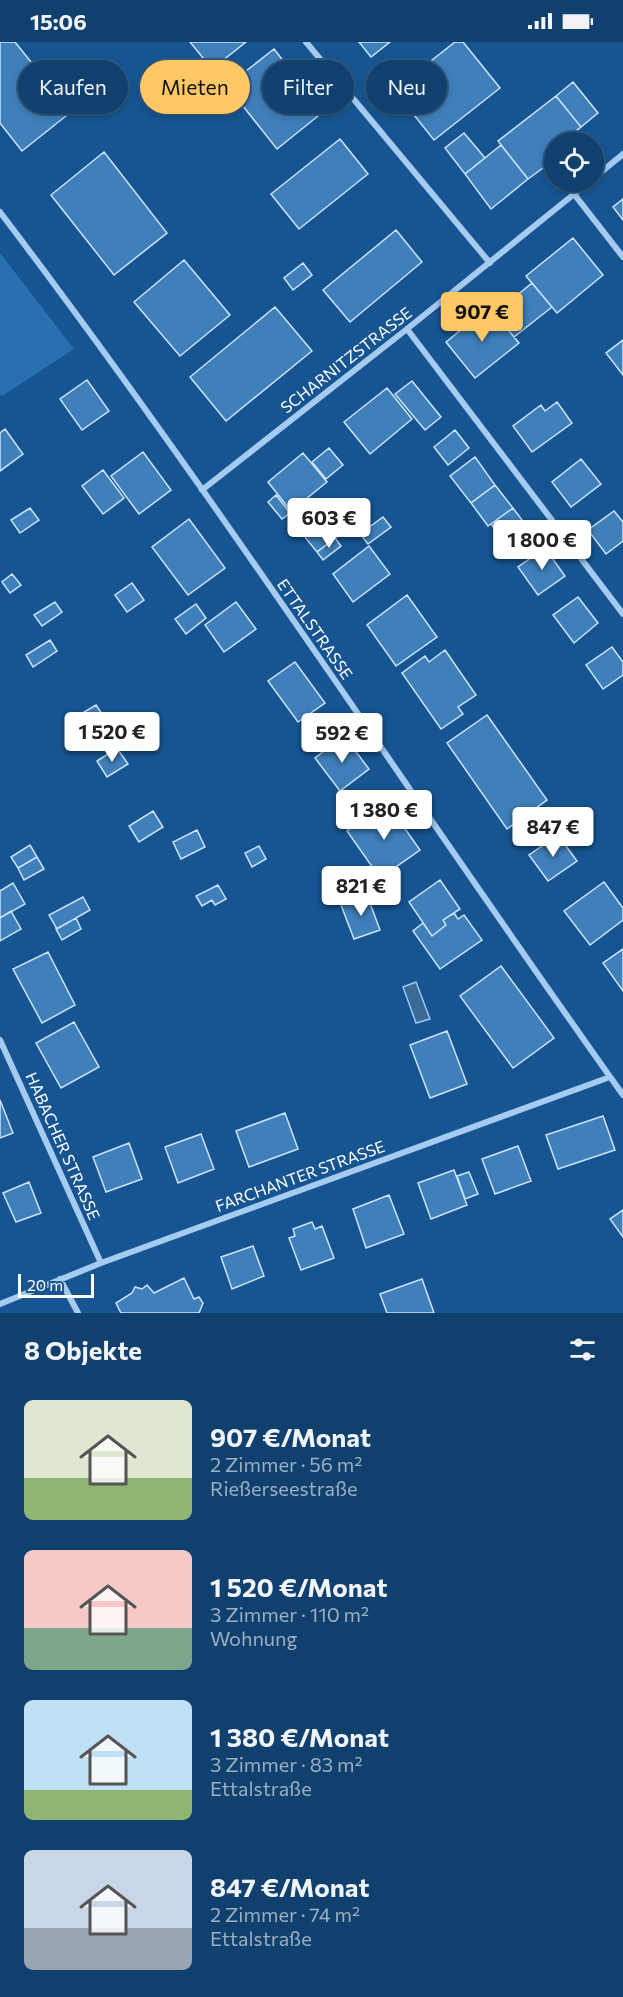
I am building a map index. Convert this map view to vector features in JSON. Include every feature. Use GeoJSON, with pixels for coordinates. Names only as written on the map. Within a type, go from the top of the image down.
{"type":"FeatureCollection","features":[{"type":"Feature","properties":{"kind":"street"},"geometry":{"type":"LineString","coordinates":[[306,42],[490,263]]}},
{"type":"Feature","properties":{"kind":"street"},"geometry":{"type":"LineString","coordinates":[[604,170],[623,154]]}},
{"type":"Feature","properties":{"kind":"street","name":"SCHARNITZSTRASSE"},"geometry":{"type":"LineString","coordinates":[[202,490],[576,192]]}},
{"type":"Feature","properties":{"kind":"street"},"geometry":{"type":"LineString","coordinates":[[574,194],[623,257]]}},
{"type":"Feature","properties":{"kind":"street","name":"ETTALSTRASSE"},"geometry":{"type":"LineString","coordinates":[[0,212],[98,343],[202,490],[623,1095]]}},
{"type":"Feature","properties":{"kind":"street"},"geometry":{"type":"LineString","coordinates":[[407,329],[623,614]]}},
{"type":"Feature","properties":{"kind":"street","name":"HABACHER STRASSE"},"geometry":{"type":"LineString","coordinates":[[0,1041],[101,1263]]}},
{"type":"Feature","properties":{"kind":"street","name":"FARCHANTER STRASSE"},"geometry":{"type":"LineString","coordinates":[[0,1304],[101,1263],[610,1077]]}},
{"type":"Feature","properties":{"kind":"street"},"geometry":{"type":"LineString","coordinates":[[60,1279],[78,1313]]}},
{"type":"Feature","properties":{"kind":"shaded area"},"geometry":{"type":"Polygon","coordinates":[[[0,253],[74,349],[2,396],[0,394],[0,253]]]}},
{"type":"Feature","properties":{"kind":"shaded area"},"geometry":{"type":"Polygon","coordinates":[[[416,982],[430,1019],[416,1023],[403,987],[416,982]]]}},
{"type":"Feature","properties":{"kind":"building"},"geometry":{"type":"Polygon","coordinates":[[[0,42],[15,42],[29,60],[18,60],[18,114],[68,114],[22,151],[0,123],[0,42]]]}},
{"type":"Feature","properties":{"kind":"building"},"geometry":{"type":"Polygon","coordinates":[[[190,42],[246,42],[223,60],[205,60],[190,42]]]}},
{"type":"Feature","properties":{"kind":"building"},"geometry":{"type":"Polygon","coordinates":[[[359,42],[390,42],[371,57],[359,42]]]}},
{"type":"Feature","properties":{"kind":"building"},"geometry":{"type":"Polygon","coordinates":[[[455,42],[463,42],[500,88],[434,140],[413,114],[447,114],[447,60],[432,60],[455,42]]]}},
{"type":"Feature","properties":{"kind":"building"},"geometry":{"type":"Polygon","coordinates":[[[274,49],[283,60],[262,60],[262,114],[321,114],[277,149],[249,114],[250,68],[274,49]]]}},
{"type":"Feature","properties":{"kind":"building"},"geometry":{"type":"Polygon","coordinates":[[[573,82],[598,113],[581,127],[556,96],[573,82]]]}},
{"type":"Feature","properties":{"kind":"building"},"geometry":{"type":"Polygon","coordinates":[[[556,96],[581,127],[574,132],[544,132],[544,167],[528,179],[498,141],[556,96]]]}},
{"type":"Feature","properties":{"kind":"building"},"geometry":{"type":"Polygon","coordinates":[[[464,133],[485,158],[465,174],[445,148],[464,133]]]}},
{"type":"Feature","properties":{"kind":"building"},"geometry":{"type":"Polygon","coordinates":[[[340,139],[368,174],[299,229],[271,194],[340,139]]]}},
{"type":"Feature","properties":{"kind":"building"},"geometry":{"type":"Polygon","coordinates":[[[501,145],[528,179],[491,209],[465,174],[501,145]]]}},
{"type":"Feature","properties":{"kind":"building"},"geometry":{"type":"Polygon","coordinates":[[[104,152],[167,233],[114,275],[51,195],[104,152]]]}},
{"type":"Feature","properties":{"kind":"building"},"geometry":{"type":"Polygon","coordinates":[[[623,199],[623,220],[613,207],[623,199]]]}},
{"type":"Feature","properties":{"kind":"building"},"geometry":{"type":"Polygon","coordinates":[[[396,230],[422,262],[350,322],[323,290],[396,230]]]}},
{"type":"Feature","properties":{"kind":"building"},"geometry":{"type":"Polygon","coordinates":[[[573,238],[603,275],[557,313],[526,276],[573,238]]]}},
{"type":"Feature","properties":{"kind":"building"},"geometry":{"type":"Polygon","coordinates":[[[184,260],[230,315],[180,356],[134,302],[184,260]]]}},
{"type":"Feature","properties":{"kind":"building"},"geometry":{"type":"Polygon","coordinates":[[[303,263],[312,275],[293,290],[284,278],[303,263]]]}},
{"type":"Feature","properties":{"kind":"building"},"geometry":{"type":"Polygon","coordinates":[[[532,283],[552,307],[514,337],[495,313],[532,283]]]}},
{"type":"Feature","properties":{"kind":"building"},"geometry":{"type":"Polygon","coordinates":[[[275,307],[312,351],[226,421],[190,377],[275,307]]]}},
{"type":"Feature","properties":{"kind":"building"},"geometry":{"type":"Polygon","coordinates":[[[489,307],[519,343],[475,378],[446,342],[489,307]]]}},
{"type":"Feature","properties":{"kind":"building"},"geometry":{"type":"Polygon","coordinates":[[[623,340],[623,375],[606,353],[623,340]]]}},
{"type":"Feature","properties":{"kind":"building"},"geometry":{"type":"Polygon","coordinates":[[[87,380],[109,411],[82,430],[60,399],[87,380]]]}},
{"type":"Feature","properties":{"kind":"building"},"geometry":{"type":"Polygon","coordinates":[[[412,381],[441,417],[425,430],[395,394],[412,381]]]}},
{"type":"Feature","properties":{"kind":"building"},"geometry":{"type":"Polygon","coordinates":[[[387,388],[412,419],[370,454],[344,422],[387,388]]]}},
{"type":"Feature","properties":{"kind":"building"},"geometry":{"type":"Polygon","coordinates":[[[557,402],[572,423],[532,452],[513,426],[541,405],[545,411],[557,402]]]}},
{"type":"Feature","properties":{"kind":"building"},"geometry":{"type":"Polygon","coordinates":[[[5,429],[23,454],[0,471],[0,433],[5,429]]]}},
{"type":"Feature","properties":{"kind":"building"},"geometry":{"type":"Polygon","coordinates":[[[455,430],[469,448],[448,465],[434,447],[455,430]]]}},
{"type":"Feature","properties":{"kind":"building"},"geometry":{"type":"Polygon","coordinates":[[[329,448],[343,465],[326,479],[312,462],[329,448]]]}},
{"type":"Feature","properties":{"kind":"building"},"geometry":{"type":"Polygon","coordinates":[[[143,452],[171,490],[139,514],[111,476],[143,452]]]}},
{"type":"Feature","properties":{"kind":"building"},"geometry":{"type":"Polygon","coordinates":[[[303,453],[327,482],[291,511],[268,482],[303,453]]]}},
{"type":"Feature","properties":{"kind":"building"},"geometry":{"type":"Polygon","coordinates":[[[475,457],[495,485],[471,503],[450,476],[475,457]]]}},
{"type":"Feature","properties":{"kind":"building"},"geometry":{"type":"Polygon","coordinates":[[[581,459],[601,484],[571,507],[552,482],[581,459]]]}},
{"type":"Feature","properties":{"kind":"building"},"geometry":{"type":"Polygon","coordinates":[[[103,470],[124,498],[103,514],[82,486],[103,470]]]}},
{"type":"Feature","properties":{"kind":"building"},"geometry":{"type":"Polygon","coordinates":[[[495,485],[513,508],[488,526],[471,503],[495,485]]]}},
{"type":"Feature","properties":{"kind":"building"},"geometry":{"type":"Polygon","coordinates":[[[276,495],[290,513],[282,519],[268,502],[276,495]]]}},
{"type":"Feature","properties":{"kind":"building"},"geometry":{"type":"Polygon","coordinates":[[[336,504],[353,525],[317,552],[300,531],[336,504]]]}},
{"type":"Feature","properties":{"kind":"building"},"geometry":{"type":"Polygon","coordinates":[[[30,508],[39,520],[20,533],[11,520],[30,508]]]}},
{"type":"Feature","properties":{"kind":"building"},"geometry":{"type":"Polygon","coordinates":[[[513,508],[531,532],[509,549],[491,524],[513,508]]]}},
{"type":"Feature","properties":{"kind":"building"},"geometry":{"type":"Polygon","coordinates":[[[614,511],[623,522],[623,541],[606,554],[588,530],[614,511]]]}},
{"type":"Feature","properties":{"kind":"building"},"geometry":{"type":"Polygon","coordinates":[[[383,517],[391,527],[368,544],[360,534],[383,517]]]}},
{"type":"Feature","properties":{"kind":"building"},"geometry":{"type":"Polygon","coordinates":[[[189,519],[225,568],[188,595],[152,547],[189,519]]]}},
{"type":"Feature","properties":{"kind":"building"},"geometry":{"type":"Polygon","coordinates":[[[335,538],[341,546],[323,560],[317,552],[335,538]]]}},
{"type":"Feature","properties":{"kind":"building"},"geometry":{"type":"Polygon","coordinates":[[[369,546],[390,574],[353,602],[333,574],[369,546]]]}},
{"type":"Feature","properties":{"kind":"building"},"geometry":{"type":"Polygon","coordinates":[[[545,548],[565,576],[538,595],[518,567],[545,548]]]}},
{"type":"Feature","properties":{"kind":"building"},"geometry":{"type":"Polygon","coordinates":[[[12,574],[21,585],[10,593],[2,582],[12,574]]]}},
{"type":"Feature","properties":{"kind":"building"},"geometry":{"type":"Polygon","coordinates":[[[132,583],[144,600],[127,612],[115,595],[132,583]]]}},
{"type":"Feature","properties":{"kind":"building"},"geometry":{"type":"Polygon","coordinates":[[[407,595],[437,637],[396,666],[367,625],[407,595]]]}},
{"type":"Feature","properties":{"kind":"building"},"geometry":{"type":"Polygon","coordinates":[[[578,597],[598,623],[574,643],[553,615],[578,597]]]}},
{"type":"Feature","properties":{"kind":"building"},"geometry":{"type":"Polygon","coordinates":[[[55,602],[62,612],[42,626],[34,615],[55,602]]]}},
{"type":"Feature","properties":{"kind":"building"},"geometry":{"type":"Polygon","coordinates":[[[236,602],[256,629],[224,652],[205,625],[236,602]]]}},
{"type":"Feature","properties":{"kind":"building"},"geometry":{"type":"Polygon","coordinates":[[[196,604],[206,618],[186,634],[175,619],[196,604]]]}},
{"type":"Feature","properties":{"kind":"building"},"geometry":{"type":"Polygon","coordinates":[[[50,640],[57,651],[33,667],[26,655],[50,640]]]}},
{"type":"Feature","properties":{"kind":"building"},"geometry":{"type":"Polygon","coordinates":[[[612,647],[623,662],[623,675],[603,689],[586,665],[612,647]]]}},
{"type":"Feature","properties":{"kind":"building"},"geometry":{"type":"Polygon","coordinates":[[[445,650],[476,695],[458,707],[463,714],[441,729],[402,673],[425,656],[429,662],[445,650]]]}},
{"type":"Feature","properties":{"kind":"building"},"geometry":{"type":"Polygon","coordinates":[[[295,662],[325,703],[298,722],[268,681],[295,662]]]}},
{"type":"Feature","properties":{"kind":"building"},"geometry":{"type":"Polygon","coordinates":[[[96,705],[104,717],[82,731],[74,718],[96,705]]]}},
{"type":"Feature","properties":{"kind":"building"},"geometry":{"type":"Polygon","coordinates":[[[487,715],[547,800],[507,829],[447,743],[487,715]]]}},
{"type":"Feature","properties":{"kind":"building"},"geometry":{"type":"Polygon","coordinates":[[[344,736],[369,769],[340,791],[315,758],[344,736]]]}},
{"type":"Feature","properties":{"kind":"building"},"geometry":{"type":"Polygon","coordinates":[[[117,748],[128,764],[107,777],[97,761],[117,748]]]}},
{"type":"Feature","properties":{"kind":"building"},"geometry":{"type":"Polygon","coordinates":[[[387,803],[420,850],[380,878],[347,831],[387,803]]]}},
{"type":"Feature","properties":{"kind":"building"},"geometry":{"type":"Polygon","coordinates":[[[153,811],[163,827],[139,842],[129,826],[153,811]]]}},
{"type":"Feature","properties":{"kind":"building"},"geometry":{"type":"Polygon","coordinates":[[[197,830],[205,847],[181,859],[173,842],[197,830]]]}},
{"type":"Feature","properties":{"kind":"building"},"geometry":{"type":"Polygon","coordinates":[[[558,835],[577,861],[548,881],[529,855],[558,835]]]}},
{"type":"Feature","properties":{"kind":"building"},"geometry":{"type":"Polygon","coordinates":[[[30,845],[37,857],[18,868],[11,857],[30,845]]]}},
{"type":"Feature","properties":{"kind":"building"},"geometry":{"type":"Polygon","coordinates":[[[259,846],[266,859],[252,867],[245,853],[259,846]]]}},
{"type":"Feature","properties":{"kind":"building"},"geometry":{"type":"Polygon","coordinates":[[[37,857],[44,869],[24,880],[18,868],[37,857]]]}},
{"type":"Feature","properties":{"kind":"building"},"geometry":{"type":"Polygon","coordinates":[[[440,880],[460,909],[443,920],[446,925],[432,936],[409,902],[440,880]]]}},
{"type":"Feature","properties":{"kind":"building"},"geometry":{"type":"Polygon","coordinates":[[[604,882],[623,908],[623,920],[590,945],[564,911],[604,882]]]}},
{"type":"Feature","properties":{"kind":"building"},"geometry":{"type":"Polygon","coordinates":[[[13,883],[25,904],[0,918],[0,891],[13,883]]]}},
{"type":"Feature","properties":{"kind":"building"},"geometry":{"type":"Polygon","coordinates":[[[218,885],[226,899],[215,905],[212,900],[202,906],[196,896],[218,885]]]}},
{"type":"Feature","properties":{"kind":"building"},"geometry":{"type":"Polygon","coordinates":[[[367,895],[380,930],[354,939],[341,905],[367,895]]]}},
{"type":"Feature","properties":{"kind":"building"},"geometry":{"type":"Polygon","coordinates":[[[83,897],[90,910],[57,929],[49,915],[83,897]]]}},
{"type":"Feature","properties":{"kind":"building"},"geometry":{"type":"Polygon","coordinates":[[[11,911],[21,929],[0,941],[0,918],[11,911]]]}},
{"type":"Feature","properties":{"kind":"building"},"geometry":{"type":"Polygon","coordinates":[[[454,913],[458,919],[464,915],[482,940],[440,969],[413,931],[423,923],[432,936],[446,925],[443,920],[454,913]]]}},
{"type":"Feature","properties":{"kind":"building"},"geometry":{"type":"Polygon","coordinates":[[[76,918],[81,929],[62,940],[56,929],[76,918]]]}},
{"type":"Feature","properties":{"kind":"building"},"geometry":{"type":"Polygon","coordinates":[[[623,949],[623,991],[603,963],[623,949]]]}},
{"type":"Feature","properties":{"kind":"building"},"geometry":{"type":"Polygon","coordinates":[[[48,952],[75,1005],[42,1023],[13,969],[48,952]]]}},
{"type":"Feature","properties":{"kind":"building"},"geometry":{"type":"Polygon","coordinates":[[[501,966],[554,1038],[513,1068],[460,996],[501,966]]]}},
{"type":"Feature","properties":{"kind":"building"},"geometry":{"type":"Polygon","coordinates":[[[74,1022],[99,1067],[61,1088],[36,1043],[74,1022]]]}},
{"type":"Feature","properties":{"kind":"building"},"geometry":{"type":"Polygon","coordinates":[[[447,1031],[467,1084],[430,1098],[410,1045],[447,1031]]]}},
{"type":"Feature","properties":{"kind":"building"},"geometry":{"type":"Polygon","coordinates":[[[0,1100],[13,1133],[0,1138],[0,1100]]]}},
{"type":"Feature","properties":{"kind":"building"},"geometry":{"type":"Polygon","coordinates":[[[285,1113],[298,1149],[249,1167],[236,1131],[285,1113]]]}},
{"type":"Feature","properties":{"kind":"building"},"geometry":{"type":"Polygon","coordinates":[[[603,1116],[615,1150],[558,1169],[546,1135],[603,1116]]]}},
{"type":"Feature","properties":{"kind":"building"},"geometry":{"type":"Polygon","coordinates":[[[201,1134],[214,1169],[178,1183],[165,1147],[201,1134]]]}},
{"type":"Feature","properties":{"kind":"building"},"geometry":{"type":"Polygon","coordinates":[[[129,1143],[142,1179],[106,1192],[93,1157],[129,1143]]]}},
{"type":"Feature","properties":{"kind":"building"},"geometry":{"type":"Polygon","coordinates":[[[518,1146],[531,1181],[495,1194],[482,1159],[518,1146]]]}},
{"type":"Feature","properties":{"kind":"building"},"geometry":{"type":"Polygon","coordinates":[[[454,1170],[467,1205],[431,1219],[418,1183],[454,1170]]]}},
{"type":"Feature","properties":{"kind":"building"},"geometry":{"type":"Polygon","coordinates":[[[469,1172],[478,1194],[465,1199],[457,1176],[469,1172]]]}},
{"type":"Feature","properties":{"kind":"building"},"geometry":{"type":"Polygon","coordinates":[[[29,1182],[41,1213],[16,1222],[3,1193],[29,1182]]]}},
{"type":"Feature","properties":{"kind":"building"},"geometry":{"type":"Polygon","coordinates":[[[389,1195],[404,1234],[366,1248],[353,1209],[389,1195]]]}},
{"type":"Feature","properties":{"kind":"building"},"geometry":{"type":"Polygon","coordinates":[[[623,1210],[623,1237],[610,1219],[623,1210]]]}},
{"type":"Feature","properties":{"kind":"building"},"geometry":{"type":"Polygon","coordinates":[[[312,1222],[315,1229],[322,1226],[334,1258],[301,1270],[289,1238],[295,1236],[293,1229],[312,1222]]]}},
{"type":"Feature","properties":{"kind":"building"},"geometry":{"type":"Polygon","coordinates":[[[253,1246],[264,1276],[232,1289],[221,1257],[253,1246]]]}},
{"type":"Feature","properties":{"kind":"building"},"geometry":{"type":"Polygon","coordinates":[[[184,1278],[194,1299],[199,1297],[203,1303],[199,1313],[121,1313],[116,1303],[132,1293],[135,1287],[142,1289],[147,1285],[154,1293],[184,1278]]]}},
{"type":"Feature","properties":{"kind":"building"},"geometry":{"type":"Polygon","coordinates":[[[422,1279],[434,1313],[387,1313],[380,1294],[422,1279]]]}}]}
